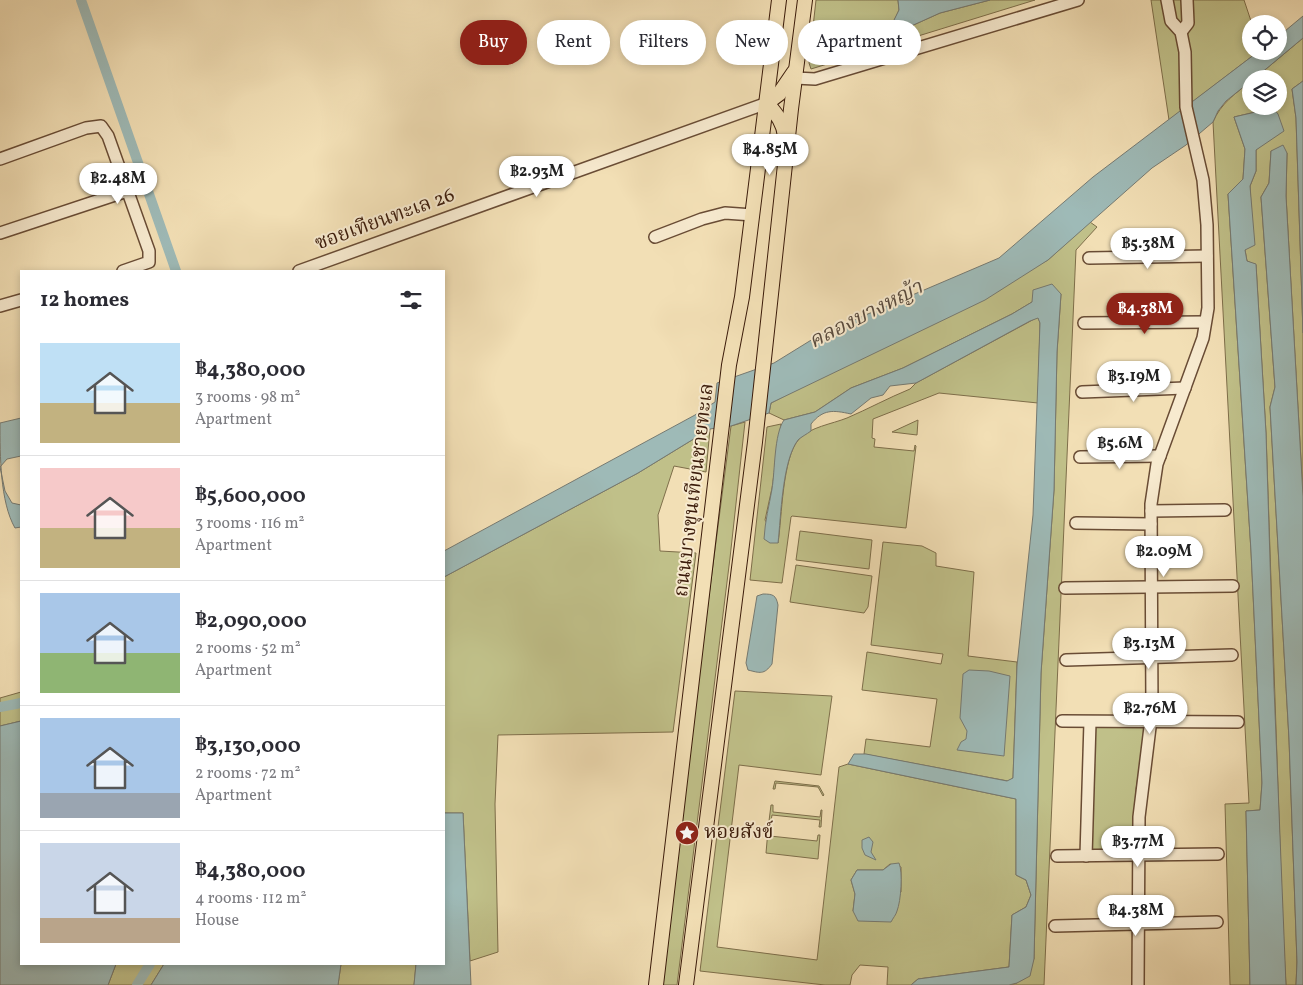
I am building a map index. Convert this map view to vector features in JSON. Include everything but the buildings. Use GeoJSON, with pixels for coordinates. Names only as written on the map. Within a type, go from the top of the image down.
{"type":"FeatureCollection","features":[{"type":"Feature","properties":{"kind":"main road","name":"ถนนบางขุนเทียนชายทะเล"},"geometry":{"type":"LineString","coordinates":[[656,985],[729,365],[742,296],[779,0]]}},
{"type":"Feature","properties":{"kind":"main road"},"geometry":{"type":"LineString","coordinates":[[686,985],[755,442],[805,0]]}},
{"type":"Feature","properties":{"kind":"main road"},"geometry":{"type":"LineString","coordinates":[[787,153],[783,126],[767,102],[779,94],[796,72]]}},
{"type":"Feature","properties":{"kind":"street"},"geometry":{"type":"LineString","coordinates":[[796,72],[815,79],[1078,0]]}},
{"type":"Feature","properties":{"kind":"street"},"geometry":{"type":"LineString","coordinates":[[1138,985],[1139,817],[1151,722],[1151,511],[1157,464],[1203,338],[1208,308],[1207,225],[1203,180],[1186,107],[1185,52],[1181,32],[1171,20],[1167,0]]}},
{"type":"Feature","properties":{"kind":"street"},"geometry":{"type":"LineString","coordinates":[[1181,32],[1188,23],[1187,0]]}},
{"type":"Feature","properties":{"kind":"street","name":"ซอยเทียนทะเล 26"},"geometry":{"type":"LineString","coordinates":[[302,270],[767,102]]}},
{"type":"Feature","properties":{"kind":"street"},"geometry":{"type":"LineString","coordinates":[[0,159],[86,128],[101,126],[108,136],[149,251],[149,262],[126,270]]}},
{"type":"Feature","properties":{"kind":"street"},"geometry":{"type":"LineString","coordinates":[[0,233],[127,191]]}},
{"type":"Feature","properties":{"kind":"street"},"geometry":{"type":"LineString","coordinates":[[655,237],[725,213],[753,215]]}},
{"type":"Feature","properties":{"kind":"street"},"geometry":{"type":"LineString","coordinates":[[1089,258],[1208,256]]}},
{"type":"Feature","properties":{"kind":"street"},"geometry":{"type":"LineString","coordinates":[[0,306],[20,300]]}},
{"type":"Feature","properties":{"kind":"street"},"geometry":{"type":"LineString","coordinates":[[1084,323],[1205,322]]}},
{"type":"Feature","properties":{"kind":"street"},"geometry":{"type":"LineString","coordinates":[[1082,392],[1185,388]]}},
{"type":"Feature","properties":{"kind":"street"},"geometry":{"type":"LineString","coordinates":[[1080,458],[1160,456]]}},
{"type":"Feature","properties":{"kind":"street"},"geometry":{"type":"LineString","coordinates":[[1151,511],[1225,510]]}},
{"type":"Feature","properties":{"kind":"street"},"geometry":{"type":"LineString","coordinates":[[1076,523],[1151,524]]}},
{"type":"Feature","properties":{"kind":"street"},"geometry":{"type":"LineString","coordinates":[[1065,588],[1233,586]]}},
{"type":"Feature","properties":{"kind":"street"},"geometry":{"type":"LineString","coordinates":[[1066,660],[1232,655]]}},
{"type":"Feature","properties":{"kind":"street"},"geometry":{"type":"LineString","coordinates":[[1062,722],[1238,722]]}},
{"type":"Feature","properties":{"kind":"street"},"geometry":{"type":"LineString","coordinates":[[1086,856],[1090,722]]}},
{"type":"Feature","properties":{"kind":"street"},"geometry":{"type":"LineString","coordinates":[[1057,856],[1218,854]]}},
{"type":"Feature","properties":{"kind":"street"},"geometry":{"type":"LineString","coordinates":[[1055,926],[1217,922]]}},
{"type":"Feature","properties":{"kind":"green space"},"geometry":{"type":"Polygon","coordinates":[[[816,0],[898,0],[899,10],[894,20],[814,20],[816,0]]]}},
{"type":"Feature","properties":{"kind":"green space"},"geometry":{"type":"Polygon","coordinates":[[[990,0],[1035,0],[921,35],[921,22],[940,13],[990,0]]]}},
{"type":"Feature","properties":{"kind":"green space"},"geometry":{"type":"Polygon","coordinates":[[[1151,0],[1244,0],[1249,15],[1242,15],[1242,60],[1247,60],[1169,120],[1151,0]]]}},
{"type":"Feature","properties":{"kind":"green space"},"geometry":{"type":"Polygon","coordinates":[[[1303,38],[1303,81],[1292,89],[1296,118],[1303,333],[1303,496],[1286,196],[1287,153],[1271,151],[1269,183],[1261,197],[1275,387],[1270,407],[1289,739],[1297,962],[1296,985],[1286,985],[1266,433],[1256,265],[1247,261],[1245,250],[1251,207],[1250,186],[1256,171],[1256,150],[1267,140],[1272,115],[1287,115],[1287,70],[1265,70],[1277,60],[1287,60],[1287,51],[1303,38]]]}},
{"type":"Feature","properties":{"kind":"green space"},"geometry":{"type":"Polygon","coordinates":[[[810,65],[824,65],[811,69],[810,65]]]}},
{"type":"Feature","properties":{"kind":"green space"},"geometry":{"type":"Polygon","coordinates":[[[1242,88],[1243,115],[1234,117],[1245,149],[1243,179],[1228,194],[1251,551],[1262,783],[1260,810],[1246,811],[1250,985],[1230,985],[1225,804],[1249,803],[1213,122],[1224,104],[1242,88]]]}},
{"type":"Feature","properties":{"kind":"green space"},"geometry":{"type":"Polygon","coordinates":[[[1090,222],[1097,227],[1076,250],[1044,985],[1009,985],[1017,983],[1034,959],[1041,673],[1054,490],[1057,352],[1061,294],[1032,302],[1012,314],[903,368],[851,388],[815,412],[784,420],[769,413],[771,403],[1048,260],[1090,222]]]}},
{"type":"Feature","properties":{"kind":"green space"},"geometry":{"type":"Polygon","coordinates":[[[1038,317],[1040,323],[1038,403],[939,393],[873,419],[872,438],[875,439],[874,447],[914,451],[916,446],[906,528],[792,516],[782,583],[750,580],[767,427],[781,424],[772,488],[765,520],[778,543],[786,474],[793,448],[799,439],[815,429],[847,418],[910,389],[916,383],[1038,317]]]}},
{"type":"Feature","properties":{"kind":"green space"},"geometry":{"type":"Polygon","coordinates":[[[918,420],[917,435],[892,432],[918,420]]]}},
{"type":"Feature","properties":{"kind":"green space"},"geometry":{"type":"Polygon","coordinates":[[[745,422],[677,985],[660,985],[731,426],[745,422]]]}},
{"type":"Feature","properties":{"kind":"green space"},"geometry":{"type":"Polygon","coordinates":[[[710,429],[706,472],[674,466],[658,515],[660,551],[696,553],[673,732],[498,735],[495,804],[498,952],[470,961],[463,813],[445,813],[445,576],[638,473],[710,429]]]}},
{"type":"Feature","properties":{"kind":"green space"},"geometry":{"type":"Polygon","coordinates":[[[800,531],[872,540],[869,569],[796,560],[800,531]]]}},
{"type":"Feature","properties":{"kind":"green space"},"geometry":{"type":"Polygon","coordinates":[[[883,542],[922,546],[936,553],[936,566],[974,572],[968,656],[1017,662],[1013,778],[1008,781],[864,754],[866,739],[930,747],[937,699],[862,690],[867,652],[941,664],[943,654],[871,645],[883,542]]]}},
{"type":"Feature","properties":{"kind":"green space"},"geometry":{"type":"Polygon","coordinates":[[[796,565],[872,576],[868,607],[864,613],[790,602],[796,565]]]}},
{"type":"Feature","properties":{"kind":"green space"},"geometry":{"type":"Polygon","coordinates":[[[735,691],[832,696],[821,775],[739,765],[717,947],[817,960],[839,767],[848,764],[1016,799],[1016,875],[1026,880],[1031,895],[1026,907],[1012,915],[1009,967],[918,979],[911,985],[887,985],[888,967],[860,965],[852,975],[850,985],[825,985],[700,971],[735,691]],[[890,864],[883,870],[857,870],[851,880],[855,894],[853,911],[901,892],[901,867],[890,864]]]}},
{"type":"Feature","properties":{"kind":"green space"},"geometry":{"type":"Polygon","coordinates":[[[20,692],[20,721],[0,726],[0,698],[20,692]]]}},
{"type":"Feature","properties":{"kind":"green space"},"geometry":{"type":"Polygon","coordinates":[[[1094,725],[1146,726],[1136,789],[1133,851],[1089,851],[1094,725]]]}},
{"type":"Feature","properties":{"kind":"green space"},"geometry":{"type":"Polygon","coordinates":[[[775,781],[819,786],[824,795],[818,787],[776,783],[775,789],[773,789],[775,781]]]}},
{"type":"Feature","properties":{"kind":"green space"},"geometry":{"type":"Polygon","coordinates":[[[771,805],[773,805],[773,812],[820,817],[822,810],[821,827],[819,827],[820,820],[772,815],[771,821],[769,821],[771,805]]]}},
{"type":"Feature","properties":{"kind":"green space"},"geometry":{"type":"Polygon","coordinates":[[[768,830],[770,830],[770,836],[817,841],[818,835],[820,835],[818,859],[766,853],[768,830]]]}},
{"type":"Feature","properties":{"kind":"green space"},"geometry":{"type":"Polygon","coordinates":[[[116,965],[163,965],[151,985],[108,985],[116,965]]]}},
{"type":"Feature","properties":{"kind":"green space"},"geometry":{"type":"Polygon","coordinates":[[[341,965],[416,965],[414,985],[338,985],[341,965]]]}},
{"type":"Feature","properties":{"kind":"water"},"geometry":{"type":"Polygon","coordinates":[[[898,0],[990,0],[940,13],[921,22],[921,20],[894,20],[899,10],[898,0]]]}},
{"type":"Feature","properties":{"kind":"water"},"geometry":{"type":"Polygon","coordinates":[[[1303,16],[1303,38],[1287,51],[1287,29],[1303,16]]]}},
{"type":"Feature","properties":{"kind":"water","name":"คลองบางหญ้า"},"geometry":{"type":"Polygon","coordinates":[[[1247,60],[1277,60],[1265,70],[1242,70],[1242,88],[1226,101],[1218,111],[1213,122],[1186,145],[1152,168],[1048,260],[985,300],[771,403],[769,413],[731,426],[710,429],[638,473],[445,576],[445,550],[695,415],[715,402],[717,383],[774,363],[821,334],[999,258],[1093,177],[1247,60]]]}},
{"type":"Feature","properties":{"kind":"water"},"geometry":{"type":"Polygon","coordinates":[[[1303,81],[1303,333],[1296,118],[1292,89],[1303,81]]]}},
{"type":"Feature","properties":{"kind":"water"},"geometry":{"type":"Polygon","coordinates":[[[1243,115],[1278,115],[1284,131],[1256,150],[1256,171],[1250,186],[1255,245],[1245,250],[1247,261],[1256,264],[1266,433],[1286,985],[1250,985],[1246,811],[1260,810],[1262,783],[1251,551],[1228,194],[1243,179],[1245,149],[1234,117],[1243,115]]]}},
{"type":"Feature","properties":{"kind":"water"},"geometry":{"type":"Polygon","coordinates":[[[1283,145],[1287,153],[1286,196],[1303,496],[1303,985],[1296,985],[1297,962],[1289,739],[1270,407],[1275,387],[1261,197],[1269,183],[1271,151],[1283,145]]]}},
{"type":"Feature","properties":{"kind":"water"},"geometry":{"type":"Polygon","coordinates":[[[1052,284],[1061,294],[1057,352],[1054,490],[1041,673],[1034,959],[1030,976],[1009,985],[911,985],[918,979],[1009,967],[1012,915],[1026,907],[1031,895],[1026,880],[1016,875],[1016,799],[848,764],[854,754],[866,754],[1007,781],[1013,778],[1017,666],[1033,515],[1040,323],[1038,318],[916,383],[890,386],[883,395],[871,398],[851,414],[829,412],[815,419],[811,424],[811,431],[798,440],[793,449],[785,475],[778,543],[770,543],[764,539],[778,434],[784,420],[815,412],[851,388],[903,368],[1012,314],[1032,302],[1033,290],[1052,284]]]}},
{"type":"Feature","properties":{"kind":"water"},"geometry":{"type":"Polygon","coordinates":[[[20,418],[20,456],[7,459],[1,466],[0,423],[20,418]]]}},
{"type":"Feature","properties":{"kind":"water"},"geometry":{"type":"Polygon","coordinates":[[[2,475],[5,491],[12,503],[20,505],[20,527],[15,528],[6,505],[2,475]]]}},
{"type":"Feature","properties":{"kind":"water"},"geometry":{"type":"Polygon","coordinates":[[[763,594],[774,596],[778,605],[772,664],[764,672],[759,672],[748,670],[746,663],[757,596],[763,594]]]}},
{"type":"Feature","properties":{"kind":"water"},"geometry":{"type":"Polygon","coordinates":[[[969,670],[989,671],[1010,676],[1004,756],[957,750],[961,742],[966,739],[967,731],[960,718],[963,674],[969,670]]]}},
{"type":"Feature","properties":{"kind":"water"},"geometry":{"type":"Polygon","coordinates":[[[20,721],[20,965],[116,965],[108,985],[0,985],[0,726],[20,721]]]}},
{"type":"Feature","properties":{"kind":"water"},"geometry":{"type":"Polygon","coordinates":[[[445,813],[463,813],[471,985],[414,985],[416,965],[445,965],[445,813]]]}},
{"type":"Feature","properties":{"kind":"water"},"geometry":{"type":"Polygon","coordinates":[[[869,837],[873,842],[871,852],[876,860],[865,855],[862,848],[862,840],[869,837]]]}},
{"type":"Feature","properties":{"kind":"water"},"geometry":{"type":"Polygon","coordinates":[[[899,863],[901,880],[900,901],[897,912],[891,922],[858,921],[853,911],[855,894],[851,880],[857,870],[883,870],[891,864],[899,863]]]}},
{"type":"Feature","properties":{"kind":"water"},"geometry":{"type":"Polygon","coordinates":[[[163,965],[341,965],[338,985],[151,985],[163,965]]]}},
{"type":"Feature","properties":{"kind":"waterway"},"geometry":{"type":"LineString","coordinates":[[81,0],[176,270]]}},
{"type":"Feature","properties":{"kind":"waterway"},"geometry":{"type":"LineString","coordinates":[[0,707],[20,703]]}},
{"type":"Feature","properties":{"kind":"waterway"},"geometry":{"type":"LineString","coordinates":[[137,985],[149,965]]}},
{"type":"Feature","properties":{"kind":"place","name":"หอยสังข์"},"geometry":{"type":"Point","coordinates":[687,833]}}]}
